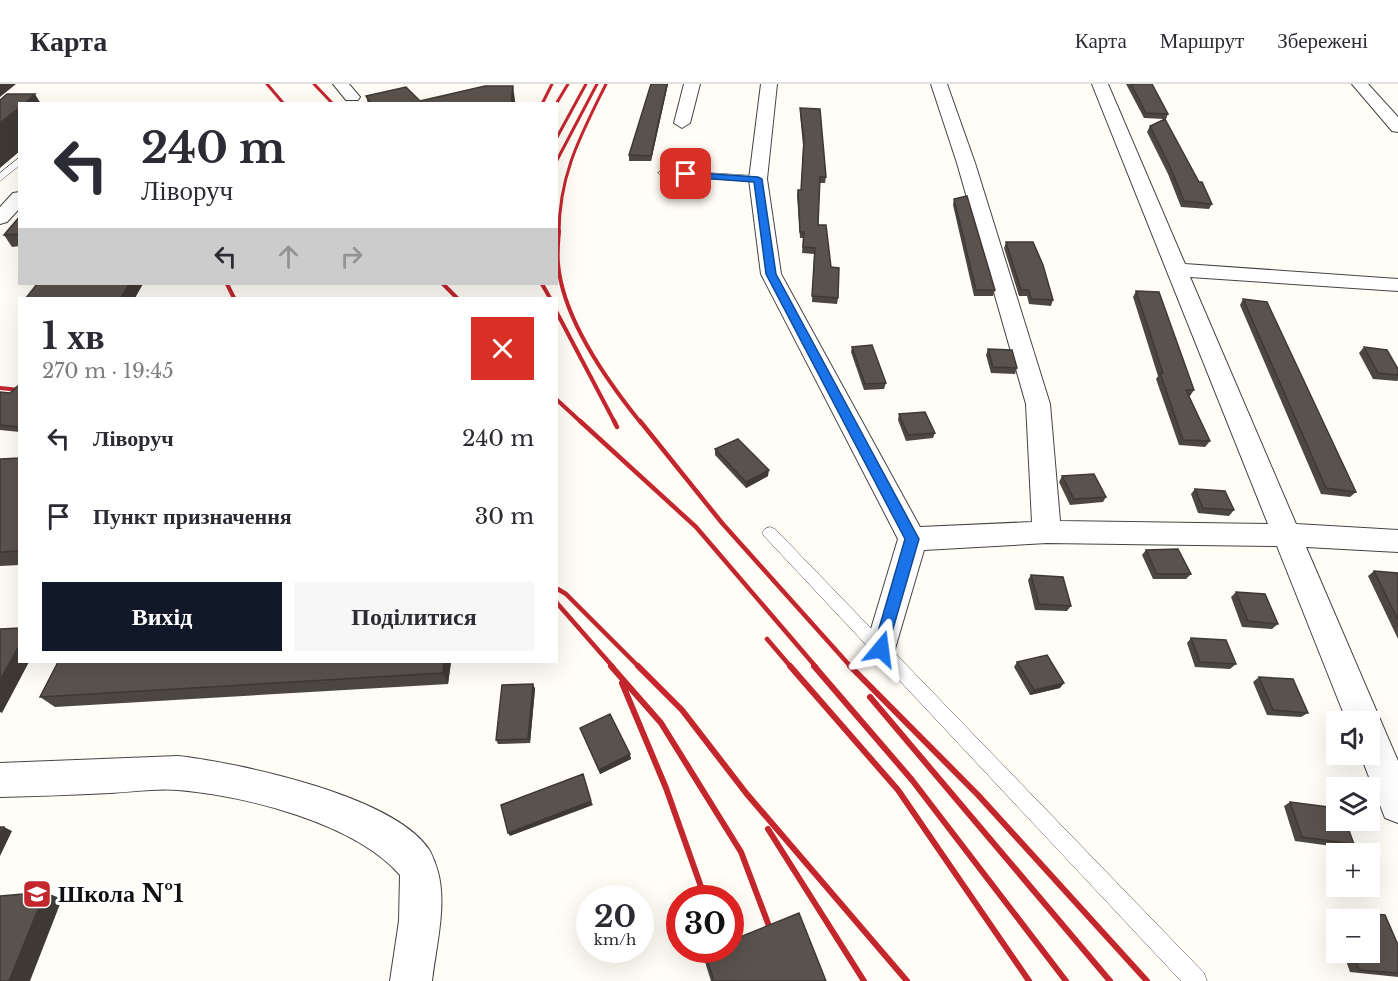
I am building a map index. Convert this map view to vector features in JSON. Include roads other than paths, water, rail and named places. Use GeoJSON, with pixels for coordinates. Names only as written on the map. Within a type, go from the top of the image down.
{"type":"FeatureCollection","features":[{"type":"Feature","properties":{"kind":"street"},"geometry":{"type":"LineString","coordinates":[[341,84],[352,97]]}},
{"type":"Feature","properties":{"kind":"street"},"geometry":{"type":"LineString","coordinates":[[682,123],[692,84]]}},
{"type":"Feature","properties":{"kind":"street"},"geometry":{"type":"LineString","coordinates":[[769,84],[758,179],[771,274],[912,539],[881,649]]}},
{"type":"Feature","properties":{"kind":"street"},"geometry":{"type":"LineString","coordinates":[[939,84],[966,163],[1038,404],[1047,532]]}},
{"type":"Feature","properties":{"kind":"street"},"geometry":{"type":"LineString","coordinates":[[1100,84],[1360,711]]}},
{"type":"Feature","properties":{"kind":"street"},"geometry":{"type":"LineString","coordinates":[[1360,84],[1398,127]]}},
{"type":"Feature","properties":{"kind":"street"},"geometry":{"type":"LineString","coordinates":[[0,218],[18,199]]}},
{"type":"Feature","properties":{"kind":"street"},"geometry":{"type":"LineString","coordinates":[[1176,270],[1398,285]]}},
{"type":"Feature","properties":{"kind":"street"},"geometry":{"type":"LineString","coordinates":[[912,539],[1047,532],[1288,535],[1398,542]]}},
{"type":"Feature","properties":{"kind":"street"},"geometry":{"type":"LineString","coordinates":[[1380,760],[1398,804]]}},
{"type":"Feature","properties":{"kind":"street"},"geometry":{"type":"LineString","coordinates":[[0,780],[176,773],[219,778],[319,804],[359,822],[394,841],[416,864],[421,905],[411,981]]}},
{"type":"Feature","properties":{"kind":"lane"},"geometry":{"type":"LineString","coordinates":[[0,178],[18,162]]}},
{"type":"Feature","properties":{"kind":"lane"},"geometry":{"type":"LineString","coordinates":[[663,173],[758,179]]}},
{"type":"Feature","properties":{"kind":"lane"},"geometry":{"type":"LineString","coordinates":[[770,533],[1197,981]]}},
{"type":"Feature","properties":{"kind":"railway"},"geometry":{"type":"LineString","coordinates":[[267,84],[282,102]]}},
{"type":"Feature","properties":{"kind":"railway"},"geometry":{"type":"LineString","coordinates":[[314,84],[331,102]]}},
{"type":"Feature","properties":{"kind":"railway"},"geometry":{"type":"LineString","coordinates":[[543,102],[552,84]]}},
{"type":"Feature","properties":{"kind":"railway"},"geometry":{"type":"LineString","coordinates":[[557,102],[568,84]]}},
{"type":"Feature","properties":{"kind":"railway"},"geometry":{"type":"LineString","coordinates":[[558,135],[586,84]]}},
{"type":"Feature","properties":{"kind":"railway"},"geometry":{"type":"LineString","coordinates":[[558,158],[597,84]]}},
{"type":"Feature","properties":{"kind":"railway"},"geometry":{"type":"LineString","coordinates":[[559,233],[567,173],[580,138],[606,84]]}},
{"type":"Feature","properties":{"kind":"railway"},"geometry":{"type":"LineString","coordinates":[[559,231],[558,264],[568,306],[577,327],[601,368],[641,423]]}},
{"type":"Feature","properties":{"kind":"railway"},"geometry":{"type":"LineString","coordinates":[[228,285],[234,297]]}},
{"type":"Feature","properties":{"kind":"railway"},"geometry":{"type":"LineString","coordinates":[[444,285],[456,297]]}},
{"type":"Feature","properties":{"kind":"railway"},"geometry":{"type":"LineString","coordinates":[[543,285],[549,297]]}},
{"type":"Feature","properties":{"kind":"railway"},"geometry":{"type":"LineString","coordinates":[[558,315],[615,423]]}},
{"type":"Feature","properties":{"kind":"railway"},"geometry":{"type":"LineString","coordinates":[[0,388],[18,390]]}},
{"type":"Feature","properties":{"kind":"railway"},"geometry":{"type":"LineString","coordinates":[[558,401],[582,423]]}},
{"type":"Feature","properties":{"kind":"railway"},"geometry":{"type":"LineString","coordinates":[[580,421],[696,527],[816,667]]}},
{"type":"Feature","properties":{"kind":"railway"},"geometry":{"type":"LineString","coordinates":[[640,421],[722,523],[851,667]]}},
{"type":"Feature","properties":{"kind":"railway"},"geometry":{"type":"LineString","coordinates":[[615,423],[617,427]]}},
{"type":"Feature","properties":{"kind":"railway"},"geometry":{"type":"LineString","coordinates":[[558,589],[566,594],[682,710],[746,793],[907,981]]}},
{"type":"Feature","properties":{"kind":"railway"},"geometry":{"type":"LineString","coordinates":[[558,604],[613,667]]}},
{"type":"Feature","properties":{"kind":"railway"},"geometry":{"type":"LineString","coordinates":[[767,639],[791,667]]}},
{"type":"Feature","properties":{"kind":"railway"},"geometry":{"type":"LineString","coordinates":[[611,666],[661,723],[741,852],[775,942]]}},
{"type":"Feature","properties":{"kind":"railway"},"geometry":{"type":"LineString","coordinates":[[790,666],[898,790],[1029,981]]}},
{"type":"Feature","properties":{"kind":"railway"},"geometry":{"type":"LineString","coordinates":[[814,666],[912,780],[1066,981]]}},
{"type":"Feature","properties":{"kind":"railway"},"geometry":{"type":"LineString","coordinates":[[850,666],[978,795],[1147,981]]}},
{"type":"Feature","properties":{"kind":"railway"},"geometry":{"type":"LineString","coordinates":[[622,683],[666,788],[700,885]]}},
{"type":"Feature","properties":{"kind":"railway"},"geometry":{"type":"LineString","coordinates":[[870,697],[1110,981]]}},
{"type":"Feature","properties":{"kind":"railway"},"geometry":{"type":"LineString","coordinates":[[768,829],[864,981]]}},
{"type":"Feature","properties":{"kind":"place","name":"Школа №1"},"geometry":{"type":"Point","coordinates":[37,894]}}]}
